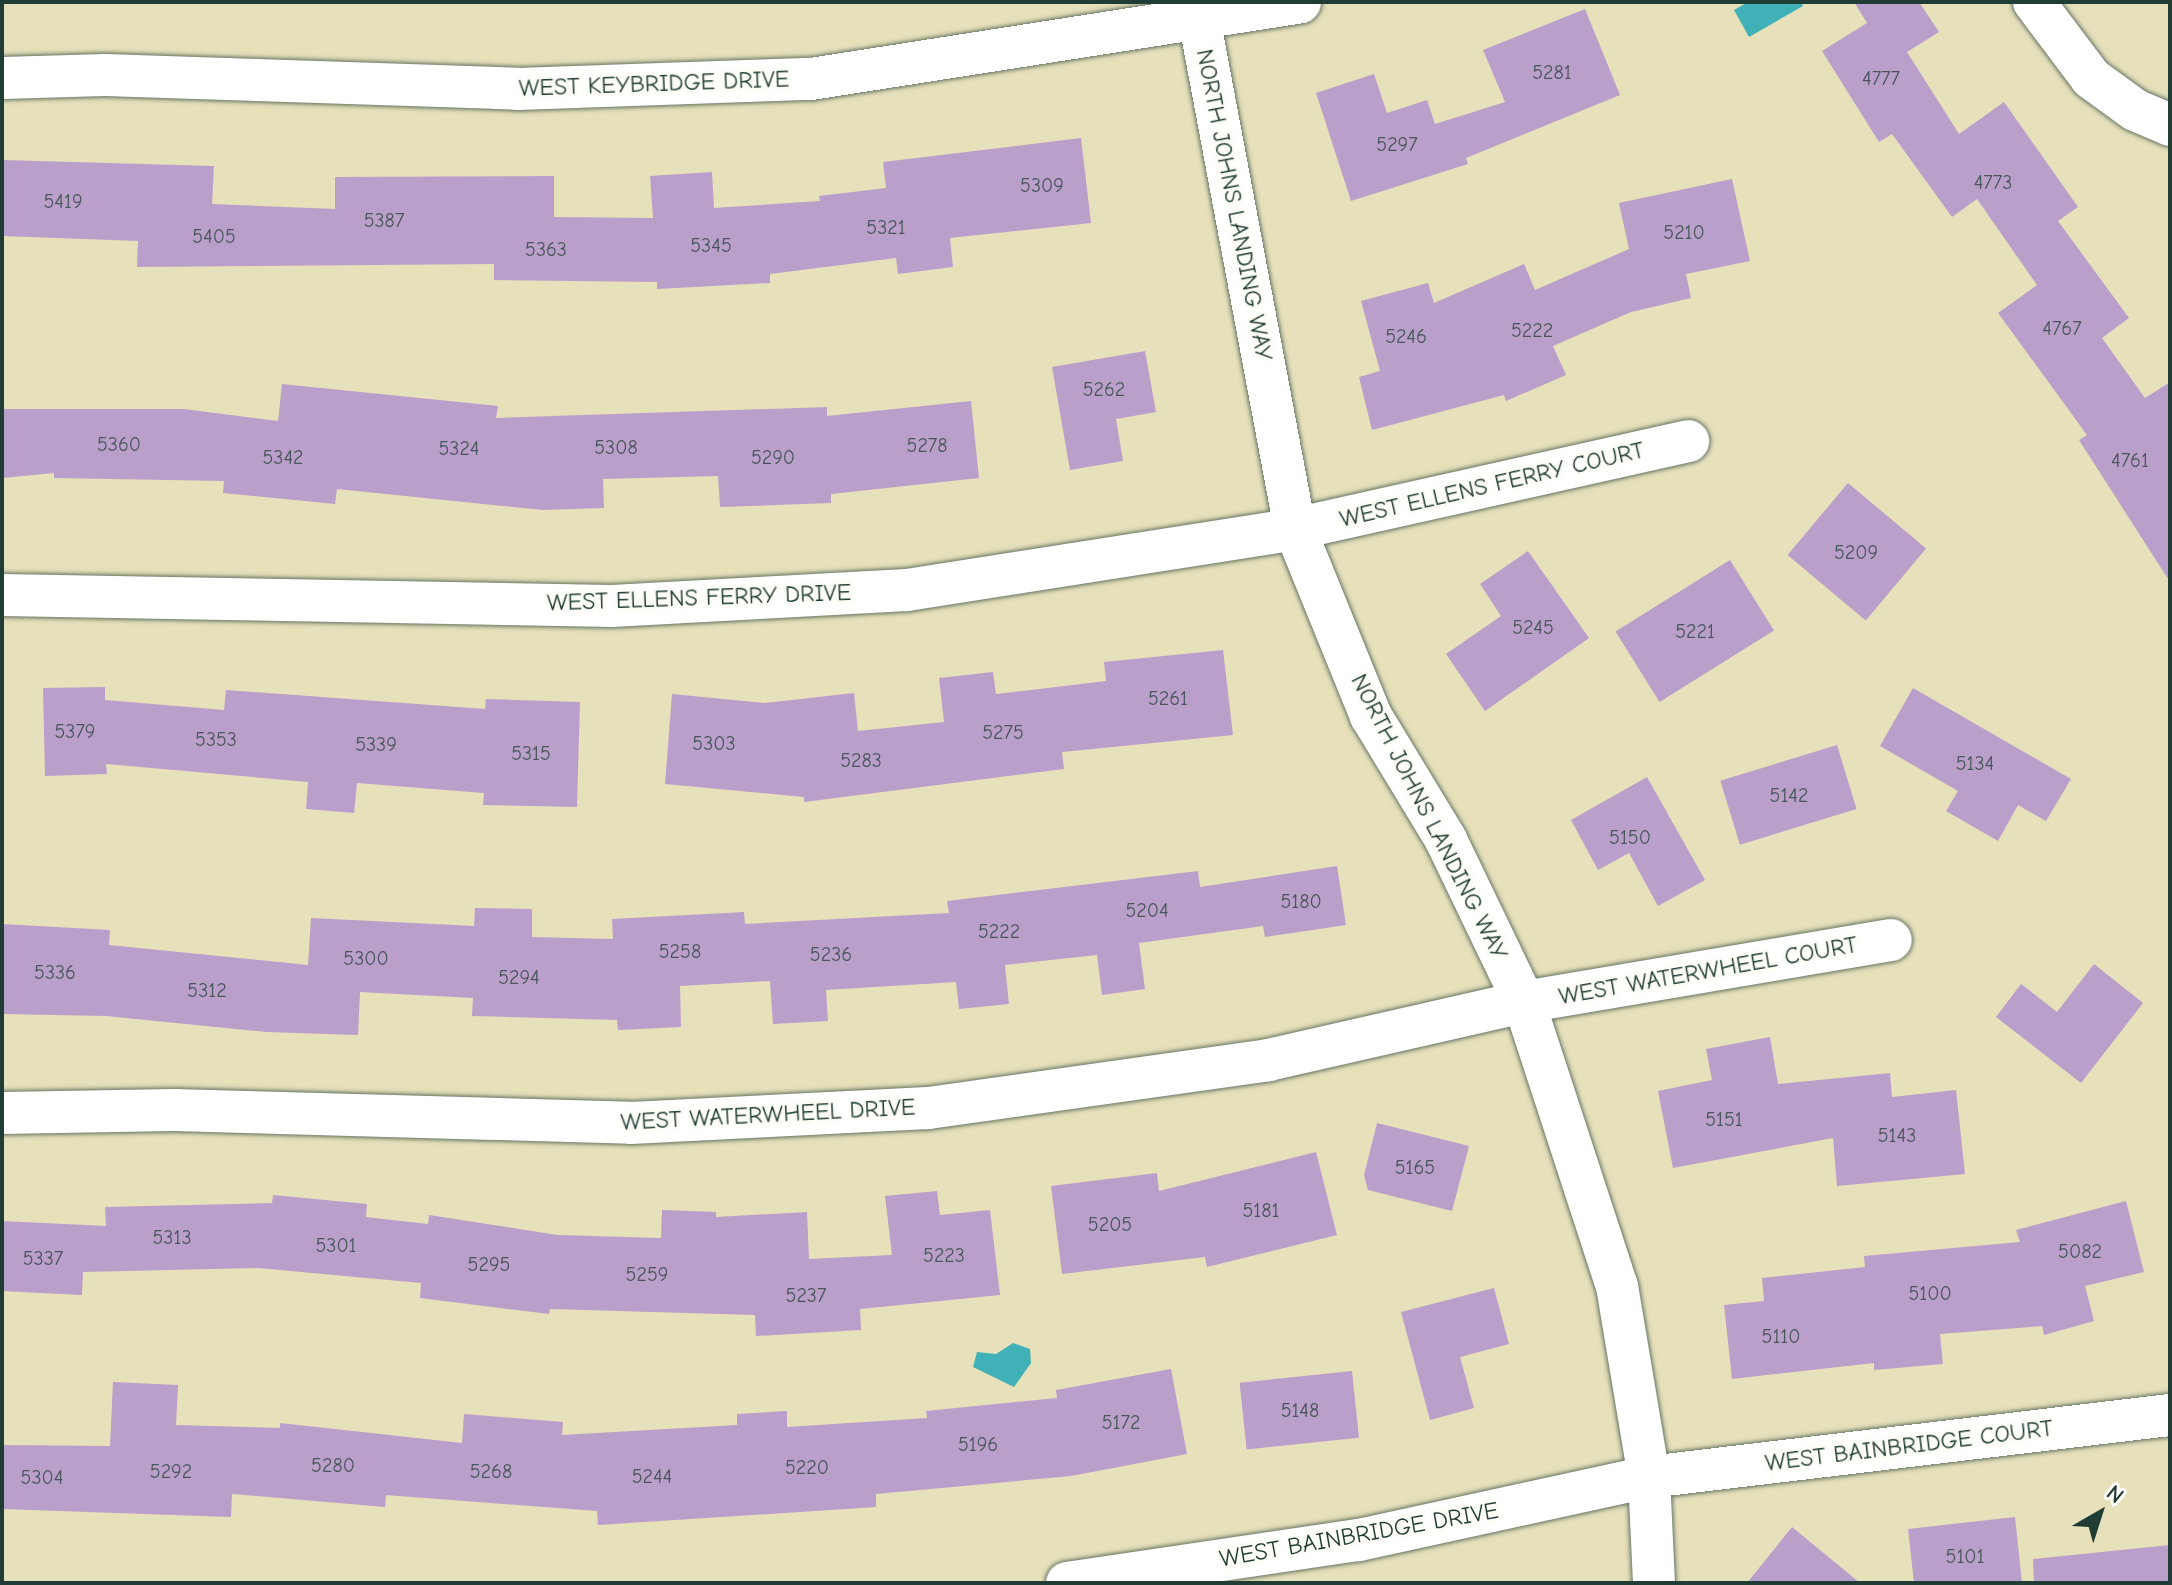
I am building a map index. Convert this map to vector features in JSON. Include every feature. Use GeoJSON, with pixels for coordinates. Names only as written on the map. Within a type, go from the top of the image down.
{"type":"FeatureCollection","features":[{"type":"Feature","properties":{"kind":"street","name":"WEST KEYBRIDGE DRIVE"},"geometry":{"type":"LineString","coordinates":[[2,78],[105,75],[518,89],[811,79],[1197,12],[1300,2]]}},
{"type":"Feature","properties":{"kind":"street"},"geometry":{"type":"LineString","coordinates":[[2034,2],[2091,78],[2135,110],[2170,125]]}},
{"type":"Feature","properties":{"kind":"street","name":"NORTH JOHNS LANDING WAY"},"geometry":{"type":"LineString","coordinates":[[1197,12],[1295,529],[1371,716],[1446,840],[1524,1002],[1617,1286],[1649,1477],[1654,1583]]}},
{"type":"Feature","properties":{"kind":"street","name":"WEST ELLENS FERRY COURT"},"geometry":{"type":"LineString","coordinates":[[1295,529],[1688,441]]}},
{"type":"Feature","properties":{"kind":"street","name":"WEST ELLENS FERRY DRIVE"},"geometry":{"type":"LineString","coordinates":[[2,595],[612,606],[907,590],[1295,529]]}},
{"type":"Feature","properties":{"kind":"street","name":"WEST WATERWHEEL COURT"},"geometry":{"type":"LineString","coordinates":[[1524,1002],[1891,940]]}},
{"type":"Feature","properties":{"kind":"street","name":"WEST WATERWHEEL DRIVE"},"geometry":{"type":"LineString","coordinates":[[2,1113],[174,1110],[631,1123],[928,1108],[1268,1060],[1524,1002]]}},
{"type":"Feature","properties":{"kind":"street","name":"WEST BAINBRIDGE COURT"},"geometry":{"type":"LineString","coordinates":[[1649,1477],[2170,1415]]}},
{"type":"Feature","properties":{"kind":"street","name":"WEST BAINBRIDGE DRIVE"},"geometry":{"type":"LineString","coordinates":[[1067,1583],[1359,1540],[1649,1477]]}},
{"type":"Feature","properties":{"kind":"water"},"geometry":{"type":"Polygon","coordinates":[[[1748,2],[1801,2],[1803,6],[1749,37],[1734,10],[1748,2]]]}},
{"type":"Feature","properties":{"kind":"water"},"geometry":{"type":"Polygon","coordinates":[[[1013,1343],[1030,1349],[1031,1363],[1014,1387],[973,1367],[977,1352],[996,1354],[1013,1343]]]}},
{"type":"Feature","properties":{"kind":"building"},"geometry":{"type":"Polygon","coordinates":[[[1854,2],[1919,2],[1939,32],[1907,52],[1959,134],[2004,102],[2078,207],[2058,221],[2129,318],[2102,338],[2145,398],[2170,382],[2170,582],[2079,440],[2087,435],[1998,313],[2037,285],[1977,199],[1952,217],[1892,134],[1879,142],[1822,51],[1867,23],[1854,2]]]}},
{"type":"Feature","properties":{"kind":"building"},"geometry":{"type":"Polygon","coordinates":[[[1585,9],[1620,95],[1466,158],[1468,164],[1351,201],[1316,93],[1374,74],[1387,113],[1427,100],[1435,124],[1505,102],[1483,50],[1585,9]]]}},
{"type":"Feature","properties":{"kind":"building"},"geometry":{"type":"Polygon","coordinates":[[[1081,138],[1091,223],[950,238],[953,267],[898,274],[896,258],[770,274],[770,283],[657,289],[657,282],[494,280],[494,264],[137,267],[138,241],[2,236],[2,160],[214,166],[212,204],[335,209],[335,177],[554,176],[554,217],[653,218],[650,176],[712,172],[714,208],[820,201],[819,196],[886,188],[883,162],[1081,138]]]}},
{"type":"Feature","properties":{"kind":"building"},"geometry":{"type":"Polygon","coordinates":[[[1732,179],[1750,261],[1686,274],[1691,298],[1631,312],[1553,346],[1566,375],[1506,401],[1504,395],[1372,430],[1359,377],[1380,371],[1361,301],[1428,283],[1434,303],[1524,264],[1535,290],[1629,249],[1619,203],[1732,179]]]}},
{"type":"Feature","properties":{"kind":"building"},"geometry":{"type":"Polygon","coordinates":[[[1145,351],[1156,412],[1116,419],[1123,461],[1070,470],[1052,367],[1145,351]]]}},
{"type":"Feature","properties":{"kind":"building"},"geometry":{"type":"Polygon","coordinates":[[[282,384],[498,406],[496,418],[827,407],[827,416],[971,401],[979,478],[831,494],[831,503],[720,507],[718,476],[603,479],[604,508],[543,510],[337,489],[335,504],[223,493],[224,481],[54,478],[54,473],[2,478],[2,409],[184,409],[278,421],[282,384]]]}},
{"type":"Feature","properties":{"kind":"building"},"geometry":{"type":"Polygon","coordinates":[[[1848,483],[1926,549],[1866,621],[1788,555],[1848,483]]]}},
{"type":"Feature","properties":{"kind":"building"},"geometry":{"type":"Polygon","coordinates":[[[1528,551],[1589,638],[1485,711],[1446,654],[1501,616],[1480,584],[1528,551]]]}},
{"type":"Feature","properties":{"kind":"building"},"geometry":{"type":"Polygon","coordinates":[[[1730,560],[1774,630],[1659,702],[1616,632],[1730,560]]]}},
{"type":"Feature","properties":{"kind":"building"},"geometry":{"type":"Polygon","coordinates":[[[1223,650],[1233,735],[1062,752],[1064,769],[804,802],[804,797],[665,784],[672,694],[765,703],[854,693],[858,731],[944,722],[939,678],[993,672],[996,694],[1106,681],[1104,662],[1223,650]]]}},
{"type":"Feature","properties":{"kind":"building"},"geometry":{"type":"Polygon","coordinates":[[[105,687],[105,700],[224,710],[226,690],[485,709],[486,699],[580,702],[577,807],[483,805],[484,793],[357,783],[354,813],[306,809],[308,782],[106,764],[107,774],[45,776],[43,688],[105,687]]]}},
{"type":"Feature","properties":{"kind":"building"},"geometry":{"type":"Polygon","coordinates":[[[1913,688],[2071,779],[2046,821],[2018,805],[1998,841],[1946,811],[1958,791],[1880,746],[1913,688]]]}},
{"type":"Feature","properties":{"kind":"building"},"geometry":{"type":"Polygon","coordinates":[[[1837,745],[1857,809],[1740,845],[1720,781],[1837,745]]]}},
{"type":"Feature","properties":{"kind":"building"},"geometry":{"type":"Polygon","coordinates":[[[1647,777],[1705,880],[1658,906],[1629,853],[1598,870],[1571,820],[1647,777]]]}},
{"type":"Feature","properties":{"kind":"building"},"geometry":{"type":"Polygon","coordinates":[[[1337,866],[1346,925],[1265,937],[1263,926],[1139,943],[1145,989],[1102,995],[1097,955],[1005,965],[1009,1004],[959,1009],[956,982],[826,990],[828,1021],[773,1024],[770,981],[680,986],[681,1027],[618,1030],[617,1020],[472,1016],[473,998],[360,992],[358,1035],[266,1032],[106,1016],[2,1014],[2,924],[110,930],[109,945],[308,965],[311,918],[474,926],[475,908],[532,909],[532,937],[613,939],[612,919],[744,912],[745,924],[949,913],[947,901],[1198,871],[1200,887],[1337,866]]]}},
{"type":"Feature","properties":{"kind":"building"},"geometry":{"type":"Polygon","coordinates":[[[2094,964],[2143,1003],[2081,1083],[1996,1017],[2021,984],[2057,1012],[2094,964]]]}},
{"type":"Feature","properties":{"kind":"building"},"geometry":{"type":"Polygon","coordinates":[[[1770,1037],[1778,1084],[1890,1073],[1892,1097],[1956,1090],[1965,1174],[1837,1186],[1833,1138],[1673,1168],[1658,1091],[1712,1080],[1706,1049],[1770,1037]]]}},
{"type":"Feature","properties":{"kind":"building"},"geometry":{"type":"Polygon","coordinates":[[[1377,1123],[1469,1146],[1452,1211],[1368,1190],[1364,1175],[1377,1123]]]}},
{"type":"Feature","properties":{"kind":"building"},"geometry":{"type":"Polygon","coordinates":[[[1316,1152],[1337,1235],[1207,1267],[1205,1257],[1062,1274],[1051,1186],[1157,1173],[1159,1191],[1316,1152]]]}},
{"type":"Feature","properties":{"kind":"building"},"geometry":{"type":"Polygon","coordinates":[[[937,1191],[940,1215],[990,1210],[1000,1295],[860,1309],[861,1330],[756,1336],[755,1315],[550,1309],[549,1314],[420,1298],[421,1283],[258,1268],[83,1272],[82,1295],[2,1291],[2,1221],[106,1226],[105,1207],[272,1203],[273,1195],[367,1204],[366,1217],[428,1224],[429,1215],[558,1235],[661,1238],[662,1210],[716,1212],[716,1217],[807,1212],[809,1259],[892,1255],[885,1196],[937,1191]]]}},
{"type":"Feature","properties":{"kind":"building"},"geometry":{"type":"Polygon","coordinates":[[[2126,1201],[2144,1272],[2085,1286],[2094,1321],[2044,1335],[2042,1326],[1940,1334],[1943,1364],[1874,1370],[1874,1363],[1732,1379],[1724,1305],[1764,1301],[1762,1278],[1865,1267],[1864,1256],[2020,1242],[2016,1230],[2126,1201]]]}},
{"type":"Feature","properties":{"kind":"building"},"geometry":{"type":"Polygon","coordinates":[[[1494,1288],[1509,1344],[1460,1357],[1474,1408],[1430,1420],[1401,1312],[1494,1288]]]}},
{"type":"Feature","properties":{"kind":"building"},"geometry":{"type":"Polygon","coordinates":[[[1171,1369],[1187,1454],[1071,1476],[876,1494],[876,1507],[598,1525],[597,1511],[386,1495],[385,1507],[232,1494],[231,1517],[2,1509],[2,1445],[110,1446],[113,1382],[178,1385],[176,1425],[280,1428],[280,1423],[462,1443],[464,1414],[563,1422],[562,1435],[737,1425],[737,1414],[787,1411],[787,1427],[927,1418],[926,1411],[1057,1398],[1056,1390],[1171,1369]]]}},
{"type":"Feature","properties":{"kind":"building"},"geometry":{"type":"Polygon","coordinates":[[[1352,1371],[1359,1438],[1247,1449],[1240,1383],[1352,1371]]]}},
{"type":"Feature","properties":{"kind":"building"},"geometry":{"type":"Polygon","coordinates":[[[2015,1517],[2022,1583],[1914,1583],[1908,1529],[2015,1517]]]}},
{"type":"Feature","properties":{"kind":"building"},"geometry":{"type":"Polygon","coordinates":[[[1792,1527],[1860,1583],[1747,1583],[1792,1527]]]}},
{"type":"Feature","properties":{"kind":"building"},"geometry":{"type":"Polygon","coordinates":[[[2170,1545],[2170,1583],[2034,1583],[2033,1559],[2170,1545]]]}}]}
